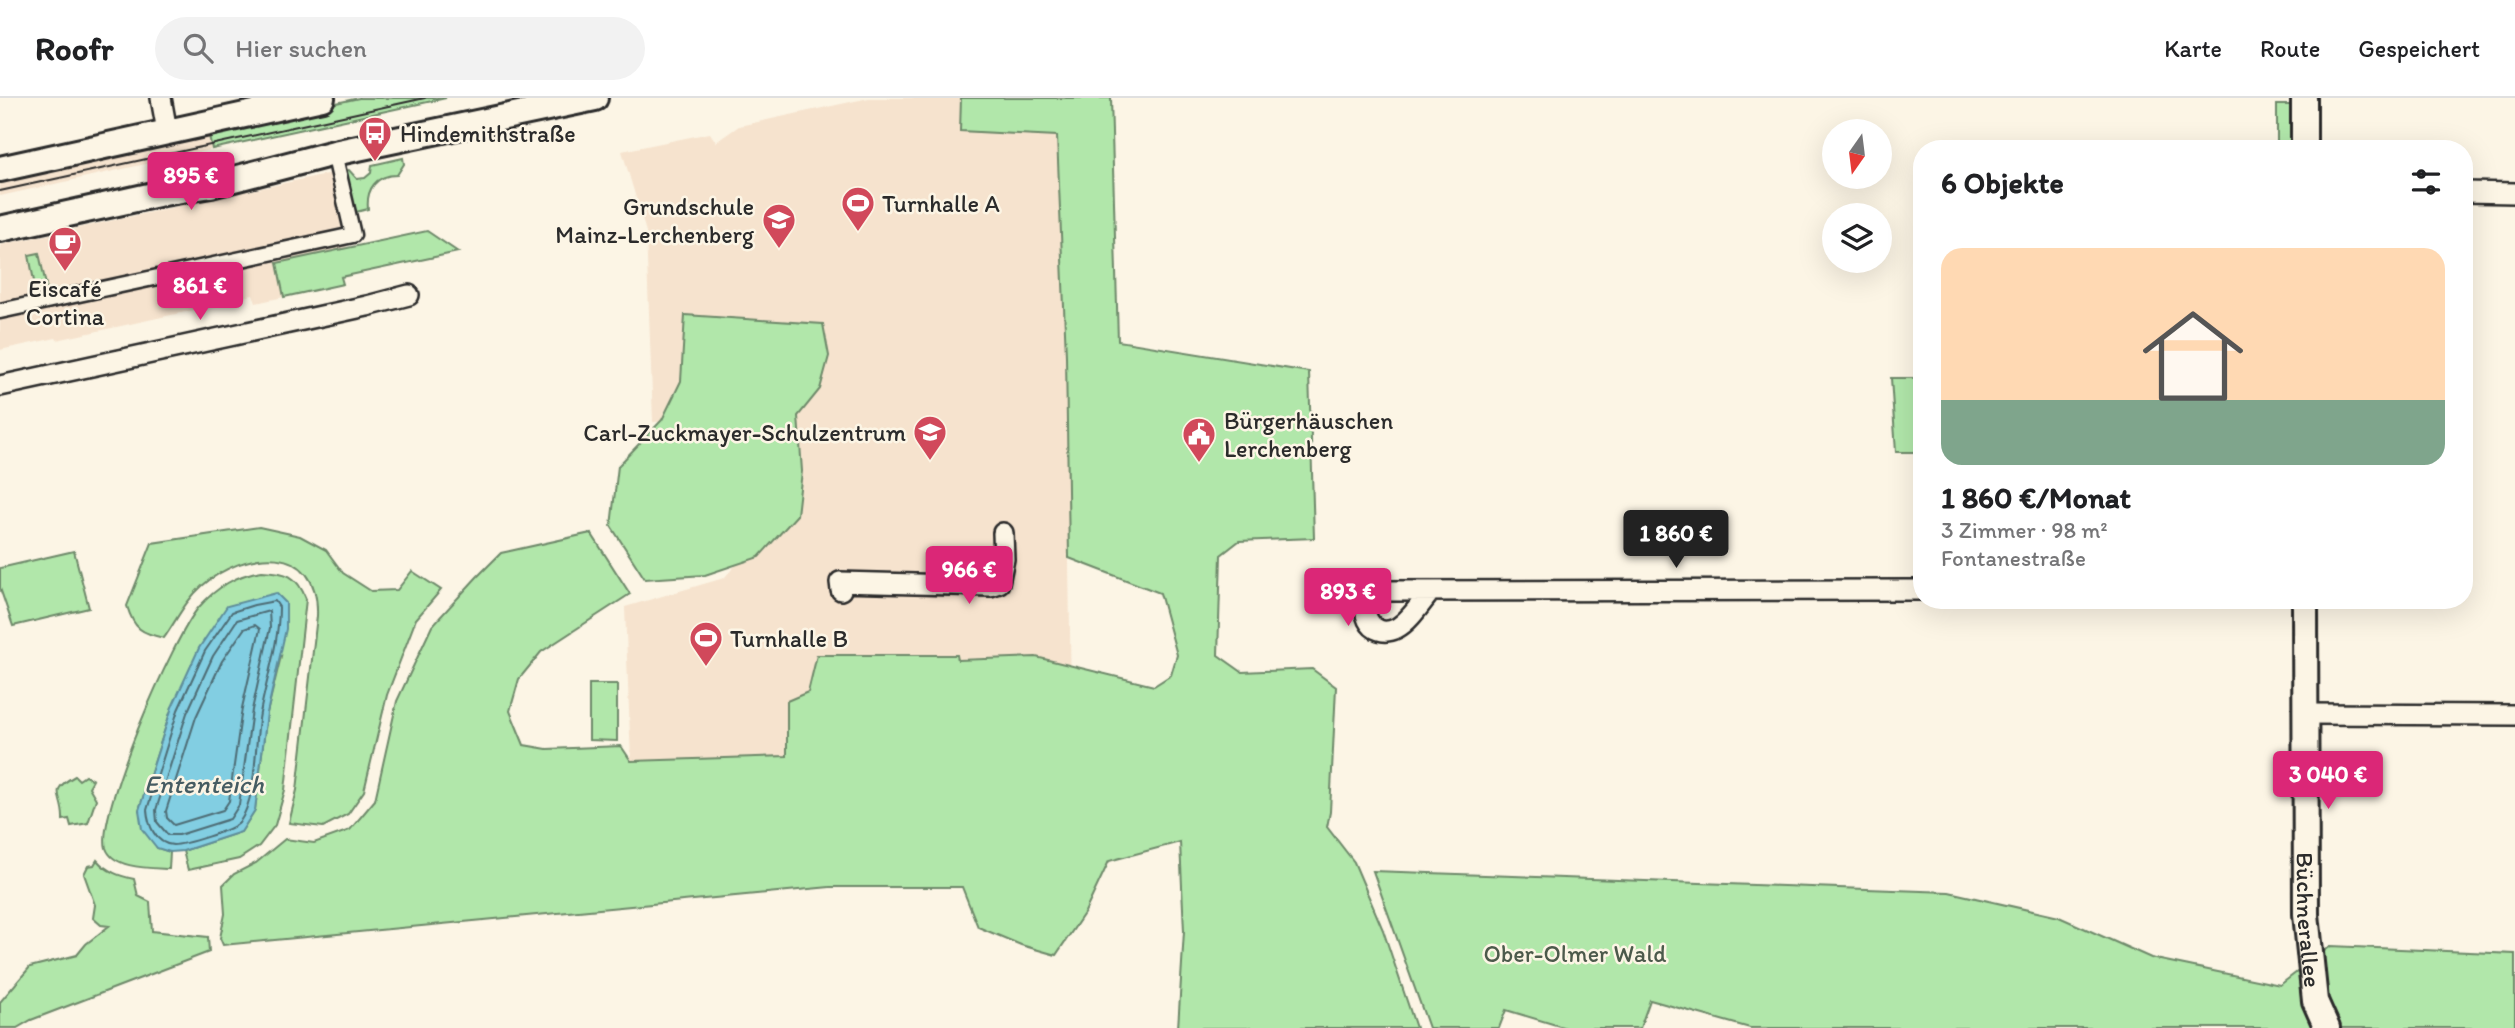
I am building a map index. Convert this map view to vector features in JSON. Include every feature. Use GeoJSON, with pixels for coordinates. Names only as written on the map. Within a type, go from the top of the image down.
{"type":"FeatureCollection","features":[{"type":"Feature","properties":{"kind":"street"},"geometry":{"type":"LineString","coordinates":[[161,98],[167,131]]}},
{"type":"Feature","properties":{"kind":"street"},"geometry":{"type":"LineString","coordinates":[[0,168],[322,98]]}},
{"type":"Feature","properties":{"kind":"street"},"geometry":{"type":"LineString","coordinates":[[0,229],[211,185],[334,153],[595,98]]}},
{"type":"Feature","properties":{"kind":"street"},"geometry":{"type":"LineString","coordinates":[[2304,98],[2304,140]]}},
{"type":"Feature","properties":{"kind":"street"},"geometry":{"type":"LineString","coordinates":[[0,311],[353,235],[334,153]]}},
{"type":"Feature","properties":{"kind":"street"},"geometry":{"type":"LineString","coordinates":[[2473,193],[2514,195]]}},
{"type":"Feature","properties":{"kind":"street"},"geometry":{"type":"LineString","coordinates":[[0,386],[330,315],[409,295]]}},
{"type":"Feature","properties":{"kind":"street"},"geometry":{"type":"LineString","coordinates":[[841,590],[840,582],[990,586],[999,583],[1004,559],[1003,533]]}},
{"type":"Feature","properties":{"kind":"street"},"geometry":{"type":"LineString","coordinates":[[1431,591],[1913,590]]}},
{"type":"Feature","properties":{"kind":"street","name":"Büchnerallee"},"geometry":{"type":"LineString","coordinates":[[2305,609],[2306,914],[2315,1001],[2327,1028]]}},
{"type":"Feature","properties":{"kind":"street"},"geometry":{"type":"LineString","coordinates":[[2306,714],[2515,715]]}},
{"type":"Feature","properties":{"kind":"shaded area"},"geometry":{"type":"Polygon","coordinates":[[[359,98],[446,98],[0,196],[0,177],[359,98]]]}},
{"type":"Feature","properties":{"kind":"shaded area","name":"Carl-Zuckmayer-Schulzentrum"},"geometry":{"type":"Polygon","coordinates":[[[869,98],[966,98],[1071,120],[1066,356],[1071,699],[787,756],[631,761],[625,607],[724,578],[793,502],[791,418],[653,422],[646,232],[622,151],[710,133],[716,142],[739,126],[869,98]]]}},
{"type":"Feature","properties":{"kind":"shaded area"},"geometry":{"type":"Polygon","coordinates":[[[331,173],[353,275],[341,277],[343,284],[256,303],[253,295],[226,300],[226,303],[0,350],[0,245],[331,173]]]}},
{"type":"Feature","properties":{"kind":"green space"},"geometry":{"type":"Polygon","coordinates":[[[359,98],[446,98],[212,149],[208,131],[359,98]]]}},
{"type":"Feature","properties":{"kind":"green space"},"geometry":{"type":"Polygon","coordinates":[[[961,98],[1111,98],[1118,341],[1309,372],[1314,538],[1239,541],[1221,555],[1218,655],[1242,672],[1312,669],[1336,687],[1327,827],[1354,862],[1383,930],[1416,1028],[1178,1028],[1184,931],[1180,842],[1109,861],[1085,912],[1056,955],[1021,945],[978,927],[962,887],[830,887],[223,945],[220,938],[225,914],[223,885],[234,874],[256,863],[285,839],[314,843],[350,830],[375,800],[397,701],[432,626],[501,553],[591,533],[630,594],[541,652],[519,679],[510,711],[524,745],[547,749],[621,746],[631,761],[787,756],[787,701],[808,692],[817,655],[957,655],[958,660],[1036,657],[1154,686],[1171,675],[1177,655],[1160,593],[1069,558],[1066,356],[1057,136],[960,131],[961,98]]]}},
{"type":"Feature","properties":{"kind":"green space"},"geometry":{"type":"Polygon","coordinates":[[[2277,105],[2290,105],[2294,140],[2277,140],[2277,105]]]}},
{"type":"Feature","properties":{"kind":"green space"},"geometry":{"type":"Polygon","coordinates":[[[403,158],[404,164],[397,175],[383,178],[374,184],[369,195],[368,209],[356,212],[345,171],[349,170],[357,179],[365,178],[371,173],[372,165],[403,158]]]}},
{"type":"Feature","properties":{"kind":"green space"},"geometry":{"type":"Polygon","coordinates":[[[427,231],[458,252],[341,277],[343,284],[284,297],[277,263],[427,231]]]}},
{"type":"Feature","properties":{"kind":"green space"},"geometry":{"type":"Polygon","coordinates":[[[39,253],[47,290],[36,292],[29,255],[39,253]]]}},
{"type":"Feature","properties":{"kind":"green space"},"geometry":{"type":"Polygon","coordinates":[[[685,315],[823,324],[829,356],[820,389],[798,416],[802,471],[797,515],[759,557],[705,575],[645,579],[611,526],[618,466],[662,420],[681,381],[685,315]]]}},
{"type":"Feature","properties":{"kind":"green space"},"geometry":{"type":"Polygon","coordinates":[[[1891,378],[1913,378],[1913,452],[1896,452],[1891,378]]]}},
{"type":"Feature","properties":{"kind":"green space"},"geometry":{"type":"Polygon","coordinates":[[[259,527],[300,536],[326,550],[343,573],[371,591],[397,590],[412,571],[441,590],[416,619],[387,695],[364,791],[348,814],[323,827],[289,823],[297,790],[317,616],[315,591],[306,574],[293,563],[276,559],[258,559],[238,564],[219,574],[196,592],[164,638],[140,629],[132,620],[127,606],[152,543],[259,527]]]}},
{"type":"Feature","properties":{"kind":"green space"},"geometry":{"type":"Polygon","coordinates":[[[74,551],[89,608],[13,626],[0,588],[0,568],[74,551]]]}},
{"type":"Feature","properties":{"kind":"green space"},"geometry":{"type":"Polygon","coordinates":[[[262,571],[290,576],[299,585],[306,599],[285,790],[275,825],[259,846],[239,859],[188,870],[183,851],[241,832],[255,810],[267,713],[281,656],[172,707],[139,810],[157,848],[170,852],[169,869],[124,864],[110,855],[106,848],[106,829],[124,764],[156,687],[187,624],[199,607],[235,579],[262,571]]]}},
{"type":"Feature","properties":{"kind":"green space"},"geometry":{"type":"Polygon","coordinates":[[[589,684],[617,684],[617,741],[589,740],[589,684]]]}},
{"type":"Feature","properties":{"kind":"green space"},"geometry":{"type":"Polygon","coordinates":[[[75,776],[79,780],[85,776],[93,780],[89,787],[96,799],[88,823],[71,826],[69,819],[63,820],[58,794],[61,786],[75,776]]]}},
{"type":"Feature","properties":{"kind":"green space"},"geometry":{"type":"Polygon","coordinates":[[[97,860],[114,873],[134,879],[138,896],[150,902],[152,931],[208,937],[209,952],[31,1020],[17,1028],[0,1028],[0,1002],[30,967],[77,955],[86,944],[109,926],[101,925],[93,918],[95,905],[84,874],[88,866],[94,865],[97,860]]]}},
{"type":"Feature","properties":{"kind":"green space","name":"Ober-Olmer Wald"},"geometry":{"type":"Polygon","coordinates":[[[1373,871],[1949,892],[2059,917],[2151,958],[2280,985],[2331,946],[2515,954],[2515,1028],[1750,1028],[1650,1000],[1640,1028],[1566,1028],[1506,1010],[1499,1028],[1429,1028],[1373,871]]]}},
{"type":"Feature","properties":{"kind":"water","name":"Ententeich"},"geometry":{"type":"Polygon","coordinates":[[[276,593],[286,603],[286,629],[267,713],[255,810],[241,832],[183,851],[170,852],[157,848],[142,829],[139,810],[172,707],[199,648],[227,606],[276,593]]]}},
{"type":"Feature","properties":{"kind":"tram line"},"geometry":{"type":"LineString","coordinates":[[0,191],[425,98]]}},
{"type":"Feature","properties":{"kind":"place","name":"Hindemithstraße"},"geometry":{"type":"Point","coordinates":[375,163]}},
{"type":"Feature","properties":{"kind":"place","name":"Turnhalle A"},"geometry":{"type":"Point","coordinates":[858,233]}},
{"type":"Feature","properties":{"kind":"place","name":"Grundschule Mainz-Lerchenberg"},"geometry":{"type":"Point","coordinates":[779,250]}},
{"type":"Feature","properties":{"kind":"place","name":"Eiscafé Cortina"},"geometry":{"type":"Point","coordinates":[65,273]}},
{"type":"Feature","properties":{"kind":"place","name":"Carl-Zuckmayer-Schulzentrum"},"geometry":{"type":"Point","coordinates":[930,462]}},
{"type":"Feature","properties":{"kind":"place","name":"Bürgerhäuschen Lerchenberg"},"geometry":{"type":"Point","coordinates":[1199,464]}},
{"type":"Feature","properties":{"kind":"place","name":"Turnhalle B"},"geometry":{"type":"Point","coordinates":[706,668]}}]}
